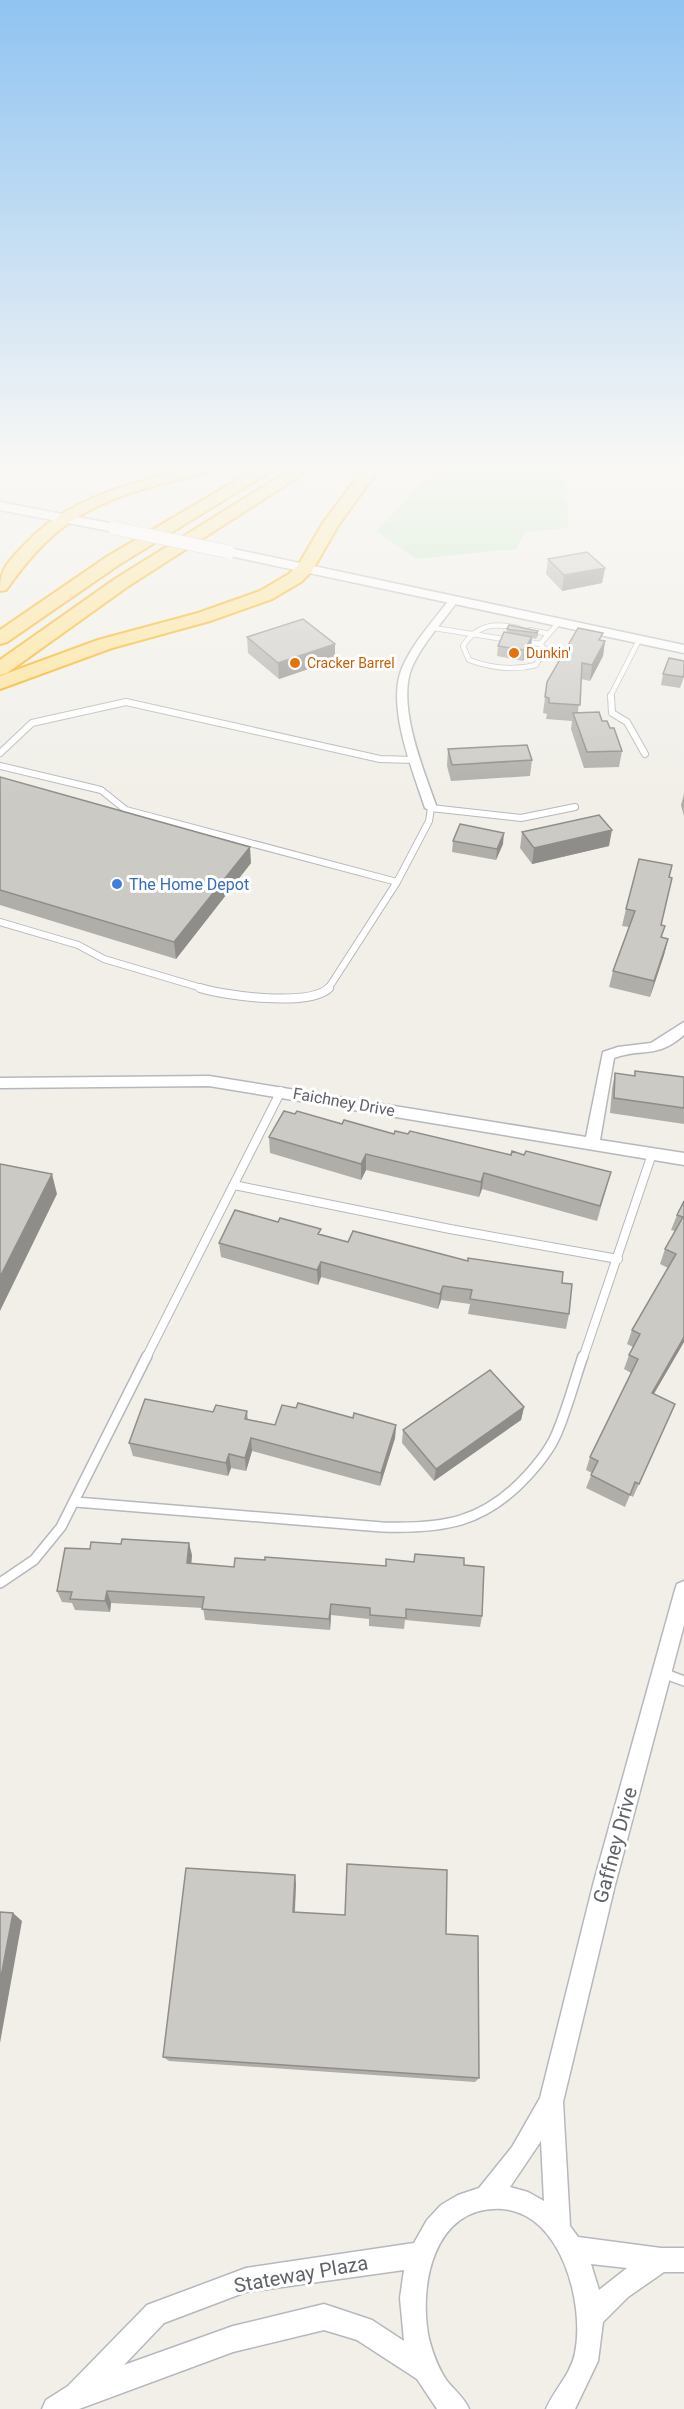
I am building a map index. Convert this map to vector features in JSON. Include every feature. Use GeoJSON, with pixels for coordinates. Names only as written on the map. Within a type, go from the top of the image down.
{"type":"FeatureCollection","features":[{"type":"Feature","properties":{"kind":"highway"},"geometry":{"type":"LineString","coordinates":[[0,638],[89,577]]}},
{"type":"Feature","properties":{"kind":"highway"},"geometry":{"type":"LineString","coordinates":[[0,669],[130,577]]}},
{"type":"Feature","properties":{"kind":"highway"},"geometry":{"type":"LineString","coordinates":[[0,683],[105,644],[240,606],[266,595],[296,577]]}},
{"type":"Feature","properties":{"kind":"main road"},"geometry":{"type":"LineString","coordinates":[[356,577],[684,649]]}},
{"type":"Feature","properties":{"kind":"street"},"geometry":{"type":"LineString","coordinates":[[431,808],[414,760],[402,683],[406,669],[455,598]]}},
{"type":"Feature","properties":{"kind":"street"},"geometry":{"type":"LineString","coordinates":[[592,1144],[608,1055],[614,1052],[652,1048],[670,1039],[684,1026]]}},
{"type":"Feature","properties":{"kind":"street","name":"Faichney Drive"},"geometry":{"type":"LineString","coordinates":[[0,1083],[209,1081],[684,1159]]}},
{"type":"Feature","properties":{"kind":"street","name":"Gaffney Drive"},"geometry":{"type":"LineString","coordinates":[[488,2196],[520,2155],[551,2102],[604,1885],[684,1590]]}},
{"type":"Feature","properties":{"kind":"street","name":"Gaffney Drive"},"geometry":{"type":"LineString","coordinates":[[551,2102],[558,2228]]}},
{"type":"Feature","properties":{"kind":"street"},"geometry":{"type":"LineString","coordinates":[[456,2409],[445,2401],[425,2369],[414,2331],[412,2292],[420,2255],[437,2224],[460,2205],[488,2196],[512,2198],[537,2209],[558,2228],[572,2249],[585,2281],[591,2316],[588,2352],[577,2383],[572,2409]]}},
{"type":"Feature","properties":{"kind":"street"},"geometry":{"type":"LineString","coordinates":[[572,2249],[673,2260]]}},
{"type":"Feature","properties":{"kind":"street","name":"Stateway Plaza"},"geometry":{"type":"LineString","coordinates":[[55,2409],[77,2394],[156,2314],[246,2280],[420,2255]]}},
{"type":"Feature","properties":{"kind":"street"},"geometry":{"type":"LineString","coordinates":[[591,2316],[619,2288],[673,2260]]}},
{"type":"Feature","properties":{"kind":"street","name":"Stateway Plaza"},"geometry":{"type":"LineString","coordinates":[[77,2394],[233,2339],[324,2317],[363,2328],[425,2369]]}},
{"type":"Feature","properties":{"kind":"street"},"geometry":{"type":"LineString","coordinates":[[559,2409],[577,2383]]}},
{"type":"Feature","properties":{"kind":"lane"},"geometry":{"type":"LineString","coordinates":[[434,628],[470,634],[513,638],[540,644],[545,649],[536,666],[526,668],[484,666],[469,660],[463,646],[470,634],[493,623],[503,609]]}},
{"type":"Feature","properties":{"kind":"lane"},"geometry":{"type":"LineString","coordinates":[[540,644],[560,621]]}},
{"type":"Feature","properties":{"kind":"lane"},"geometry":{"type":"LineString","coordinates":[[493,623],[549,634]]}},
{"type":"Feature","properties":{"kind":"lane"},"geometry":{"type":"LineString","coordinates":[[494,637],[501,634]]}},
{"type":"Feature","properties":{"kind":"lane"},"geometry":{"type":"LineString","coordinates":[[640,638],[609,699],[612,713],[627,722],[645,754]]}},
{"type":"Feature","properties":{"kind":"lane"},"geometry":{"type":"LineString","coordinates":[[0,753],[32,723],[126,702],[380,759],[414,760]]}},
{"type":"Feature","properties":{"kind":"lane"},"geometry":{"type":"LineString","coordinates":[[0,766],[101,790],[126,810],[397,882]]}},
{"type":"Feature","properties":{"kind":"lane"},"geometry":{"type":"LineString","coordinates":[[0,922],[78,945],[104,959],[207,990],[278,998],[312,998],[328,990],[397,882],[429,821],[431,808],[521,818],[575,807]]}},
{"type":"Feature","properties":{"kind":"lane"},"geometry":{"type":"LineString","coordinates":[[0,1583],[34,1560],[61,1527],[76,1502],[281,1091]]}},
{"type":"Feature","properties":{"kind":"lane"},"geometry":{"type":"LineString","coordinates":[[76,1502],[345,1525],[428,1527],[469,1519],[507,1496],[539,1465],[556,1436],[652,1154]]}},
{"type":"Feature","properties":{"kind":"lane"},"geometry":{"type":"LineString","coordinates":[[234,1185],[450,1229],[618,1259]]}},
{"type":"Feature","properties":{"kind":"lane"},"geometry":{"type":"LineString","coordinates":[[662,1672],[684,1681]]}},
{"type":"Feature","properties":{"kind":"building"},"geometry":{"type":"Polygon","coordinates":[[[303,619],[335,644],[278,663],[247,637],[303,619]]]}},
{"type":"Feature","properties":{"kind":"building"},"geometry":{"type":"Polygon","coordinates":[[[509,625],[538,631],[537,633],[507,629],[509,625]]]}},
{"type":"Feature","properties":{"kind":"building"},"geometry":{"type":"Polygon","coordinates":[[[578,628],[603,633],[599,640],[605,641],[592,665],[582,663],[580,705],[549,703],[549,698],[545,697],[547,682],[578,628]]]}},
{"type":"Feature","properties":{"kind":"building"},"geometry":{"type":"Polygon","coordinates":[[[504,632],[532,637],[524,650],[498,646],[504,632]]]}},
{"type":"Feature","properties":{"kind":"building"},"geometry":{"type":"Polygon","coordinates":[[[669,658],[684,661],[683,677],[663,674],[669,658]]]}},
{"type":"Feature","properties":{"kind":"building"},"geometry":{"type":"Polygon","coordinates":[[[599,712],[602,721],[607,721],[610,728],[614,728],[622,751],[587,752],[573,713],[599,712]]]}},
{"type":"Feature","properties":{"kind":"building"},"geometry":{"type":"Polygon","coordinates":[[[527,745],[532,760],[452,765],[448,749],[527,745]]]}},
{"type":"Feature","properties":{"kind":"building","name":"The Home Depot"},"geometry":{"type":"Polygon","coordinates":[[[0,777],[250,847],[174,942],[0,890],[0,777]]]}},
{"type":"Feature","properties":{"kind":"building"},"geometry":{"type":"Polygon","coordinates":[[[599,815],[612,830],[534,848],[522,832],[599,815]]]}},
{"type":"Feature","properties":{"kind":"building"},"geometry":{"type":"Polygon","coordinates":[[[460,824],[504,833],[497,849],[453,841],[460,824]]]}},
{"type":"Feature","properties":{"kind":"building"},"geometry":{"type":"Polygon","coordinates":[[[639,859],[672,865],[669,877],[672,878],[661,925],[665,926],[661,937],[668,939],[654,981],[613,971],[635,911],[626,909],[639,859]]]}},
{"type":"Feature","properties":{"kind":"building"},"geometry":{"type":"Polygon","coordinates":[[[635,1071],[684,1077],[684,1108],[614,1098],[615,1073],[635,1076],[635,1071]]]}},
{"type":"Feature","properties":{"kind":"building"},"geometry":{"type":"Polygon","coordinates":[[[284,1111],[295,1114],[297,1111],[342,1124],[344,1120],[394,1134],[395,1131],[408,1134],[410,1131],[511,1155],[512,1151],[524,1155],[526,1151],[611,1172],[600,1206],[484,1173],[481,1182],[366,1154],[361,1164],[269,1137],[284,1111]]]}},
{"type":"Feature","properties":{"kind":"building"},"geometry":{"type":"Polygon","coordinates":[[[0,1164],[52,1174],[0,1277],[0,1164]]]}},
{"type":"Feature","properties":{"kind":"building"},"geometry":{"type":"Polygon","coordinates":[[[684,1201],[684,1337],[652,1393],[675,1404],[639,1484],[635,1482],[630,1495],[591,1475],[598,1461],[590,1457],[638,1359],[629,1355],[640,1334],[632,1330],[676,1254],[665,1249],[683,1217],[677,1215],[684,1201]]]}},
{"type":"Feature","properties":{"kind":"building"},"geometry":{"type":"Polygon","coordinates":[[[235,1210],[278,1222],[280,1218],[321,1229],[318,1234],[348,1242],[353,1231],[468,1261],[468,1258],[563,1272],[562,1283],[572,1284],[569,1314],[470,1299],[472,1290],[443,1286],[440,1294],[321,1262],[317,1270],[219,1243],[235,1210]]]}},
{"type":"Feature","properties":{"kind":"building"},"geometry":{"type":"Polygon","coordinates":[[[490,1370],[524,1407],[436,1469],[403,1430],[490,1370]]]}},
{"type":"Feature","properties":{"kind":"building"},"geometry":{"type":"Polygon","coordinates":[[[145,1399],[213,1412],[216,1405],[247,1411],[245,1419],[275,1425],[282,1405],[296,1408],[298,1403],[353,1418],[354,1413],[396,1425],[381,1473],[251,1438],[245,1458],[229,1454],[226,1463],[129,1443],[145,1399]]]}},
{"type":"Feature","properties":{"kind":"building"},"geometry":{"type":"Polygon","coordinates":[[[122,1539],[189,1543],[187,1563],[234,1567],[235,1558],[265,1560],[265,1557],[386,1566],[386,1559],[414,1562],[415,1554],[464,1558],[464,1565],[484,1567],[482,1616],[406,1609],[406,1618],[370,1615],[370,1608],[331,1604],[329,1619],[202,1609],[204,1597],[107,1591],[105,1601],[70,1599],[72,1592],[57,1591],[65,1548],[90,1549],[91,1542],[121,1544],[122,1539]]]}},
{"type":"Feature","properties":{"kind":"building"},"geometry":{"type":"Polygon","coordinates":[[[347,1864],[447,1870],[446,1934],[478,1936],[479,2078],[163,2057],[186,1868],[295,1875],[293,1912],[345,1915],[347,1864]]]}},
{"type":"Feature","properties":{"kind":"building"},"geometry":{"type":"Polygon","coordinates":[[[0,1912],[13,1913],[0,1982],[0,1912]]]}},
{"type":"Feature","properties":{"kind":"place","name":"Dunkin'"},"geometry":{"type":"Point","coordinates":[514,653]}},
{"type":"Feature","properties":{"kind":"place","name":"Cracker Barrel"},"geometry":{"type":"Point","coordinates":[295,663]}},
{"type":"Feature","properties":{"kind":"place","name":"The Home Depot"},"geometry":{"type":"Point","coordinates":[117,884]}}]}
